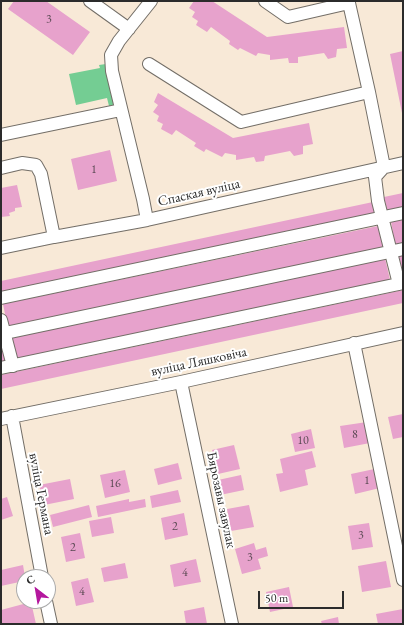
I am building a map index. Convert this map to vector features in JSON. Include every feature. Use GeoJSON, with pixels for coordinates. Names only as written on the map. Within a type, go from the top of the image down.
{"type":"FeatureCollection","features":[{"type":"Feature","properties":{"kind":"street"},"geometry":{"type":"LineString","coordinates":[[90,1],[129,29]]}},
{"type":"Feature","properties":{"kind":"street"},"geometry":{"type":"LineString","coordinates":[[148,220],[112,71],[111,55],[119,41],[151,1]]}},
{"type":"Feature","properties":{"kind":"street"},"geometry":{"type":"LineString","coordinates":[[1,320],[7,367],[401,283],[390,251],[378,201],[375,177],[384,167],[349,3],[288,17],[265,1]]}},
{"type":"Feature","properties":{"kind":"street"},"geometry":{"type":"LineString","coordinates":[[149,64],[241,122],[369,92]]}},
{"type":"Feature","properties":{"kind":"street"},"geometry":{"type":"LineString","coordinates":[[1,135],[121,110]]}},
{"type":"Feature","properties":{"kind":"street"},"geometry":{"type":"LineString","coordinates":[[1,168],[22,163],[36,165],[41,174],[54,237]]}},
{"type":"Feature","properties":{"kind":"street","name":"Спаская вуліца"},"geometry":{"type":"LineString","coordinates":[[1,248],[148,220],[403,163]]}},
{"type":"Feature","properties":{"kind":"street"},"geometry":{"type":"LineString","coordinates":[[1,298],[403,213]]}},
{"type":"Feature","properties":{"kind":"street"},"geometry":{"type":"LineString","coordinates":[[2,334],[403,249]]}},
{"type":"Feature","properties":{"kind":"street","name":"вуліца Ляшковіча"},"geometry":{"type":"LineString","coordinates":[[6,418],[181,382],[403,333]]}},
{"type":"Feature","properties":{"kind":"street"},"geometry":{"type":"LineString","coordinates":[[354,343],[403,580]]}},
{"type":"Feature","properties":{"kind":"street","name":"Бярозавы завулак"},"geometry":{"type":"LineString","coordinates":[[181,382],[232,624]]}},
{"type":"Feature","properties":{"kind":"street","name":"вуліца Германа"},"geometry":{"type":"LineString","coordinates":[[6,418],[40,569]]}},
{"type":"Feature","properties":{"kind":"street"},"geometry":{"type":"LineString","coordinates":[[48,609],[51,624]]}},
{"type":"Feature","properties":{"kind":"green space"},"geometry":{"type":"Polygon","coordinates":[[[106,64],[116,105],[109,106],[107,98],[76,105],[69,74],[100,68],[99,65],[106,64]]]}},
{"type":"Feature","properties":{"kind":"building"},"geometry":{"type":"Polygon","coordinates":[[[14,1],[46,1],[90,32],[73,55],[8,9],[14,1]]]}},
{"type":"Feature","properties":{"kind":"building"},"geometry":{"type":"Polygon","coordinates":[[[194,1],[212,1],[267,37],[344,27],[347,48],[337,49],[336,57],[328,59],[324,53],[298,57],[298,63],[289,63],[288,58],[270,60],[270,55],[258,53],[256,56],[240,48],[238,50],[229,44],[230,41],[211,27],[207,32],[196,25],[198,21],[192,17],[195,12],[189,8],[194,1]]]}},
{"type":"Feature","properties":{"kind":"building"},"geometry":{"type":"Polygon","coordinates":[[[403,51],[403,113],[402,113],[390,54],[403,51]]]}},
{"type":"Feature","properties":{"kind":"building"},"geometry":{"type":"Polygon","coordinates":[[[158,93],[233,138],[309,123],[313,144],[303,146],[303,154],[294,156],[290,151],[265,156],[264,161],[256,162],[254,157],[236,160],[236,155],[225,153],[222,157],[206,149],[204,152],[194,146],[196,143],[176,130],[172,135],[161,129],[163,124],[157,121],[159,116],[153,112],[158,105],[154,102],[158,93]]]}},
{"type":"Feature","properties":{"kind":"building"},"geometry":{"type":"Polygon","coordinates":[[[110,150],[117,181],[78,190],[71,159],[110,150]]]}},
{"type":"Feature","properties":{"kind":"building"},"geometry":{"type":"Polygon","coordinates":[[[17,185],[22,207],[15,208],[15,211],[9,213],[10,216],[1,217],[1,188],[17,185]]]}},
{"type":"Feature","properties":{"kind":"building"},"geometry":{"type":"Polygon","coordinates":[[[403,193],[403,207],[387,210],[384,197],[403,193]]]}},
{"type":"Feature","properties":{"kind":"building"},"geometry":{"type":"Polygon","coordinates":[[[373,202],[376,214],[1,294],[1,281],[373,202]]]}},
{"type":"Feature","properties":{"kind":"building"},"geometry":{"type":"Polygon","coordinates":[[[403,219],[403,243],[395,245],[391,221],[403,219]]]}},
{"type":"Feature","properties":{"kind":"building"},"geometry":{"type":"Polygon","coordinates":[[[378,226],[383,248],[8,329],[3,304],[378,226]]]}},
{"type":"Feature","properties":{"kind":"building"},"geometry":{"type":"Polygon","coordinates":[[[403,254],[403,272],[398,255],[403,254]]]}},
{"type":"Feature","properties":{"kind":"building"},"geometry":{"type":"Polygon","coordinates":[[[385,258],[390,280],[15,361],[10,337],[385,258]]]}},
{"type":"Feature","properties":{"kind":"building"},"geometry":{"type":"Polygon","coordinates":[[[403,290],[403,303],[1,389],[1,375],[403,290]]]}},
{"type":"Feature","properties":{"kind":"building"},"geometry":{"type":"Polygon","coordinates":[[[1,341],[8,363],[1,364],[1,341]]]}},
{"type":"Feature","properties":{"kind":"building"},"geometry":{"type":"Polygon","coordinates":[[[403,414],[403,437],[393,439],[388,417],[403,414]]]}},
{"type":"Feature","properties":{"kind":"building"},"geometry":{"type":"Polygon","coordinates":[[[367,422],[370,443],[344,448],[340,426],[367,422]]]}},
{"type":"Feature","properties":{"kind":"building"},"geometry":{"type":"Polygon","coordinates":[[[311,429],[315,448],[295,452],[291,434],[311,429]]]}},
{"type":"Feature","properties":{"kind":"building"},"geometry":{"type":"Polygon","coordinates":[[[234,445],[240,469],[218,474],[212,450],[234,445]]]}},
{"type":"Feature","properties":{"kind":"building"},"geometry":{"type":"Polygon","coordinates":[[[312,451],[316,467],[305,470],[308,485],[280,492],[276,474],[283,473],[280,459],[312,451]]]}},
{"type":"Feature","properties":{"kind":"building"},"geometry":{"type":"Polygon","coordinates":[[[178,463],[182,479],[158,485],[154,469],[178,463]]]}},
{"type":"Feature","properties":{"kind":"building"},"geometry":{"type":"Polygon","coordinates":[[[379,468],[384,487],[355,494],[351,474],[379,468]]]}},
{"type":"Feature","properties":{"kind":"building"},"geometry":{"type":"Polygon","coordinates":[[[125,470],[130,492],[105,498],[100,475],[125,470]]]}},
{"type":"Feature","properties":{"kind":"building"},"geometry":{"type":"Polygon","coordinates":[[[241,475],[244,490],[220,495],[218,480],[241,475]]]}},
{"type":"Feature","properties":{"kind":"building"},"geometry":{"type":"Polygon","coordinates":[[[70,479],[74,499],[44,505],[39,485],[70,479]]]}},
{"type":"Feature","properties":{"kind":"building"},"geometry":{"type":"Polygon","coordinates":[[[178,490],[181,502],[152,508],[150,496],[178,490]]]}},
{"type":"Feature","properties":{"kind":"building"},"geometry":{"type":"Polygon","coordinates":[[[7,497],[13,516],[1,520],[1,499],[7,497]]]}},
{"type":"Feature","properties":{"kind":"building"},"geometry":{"type":"Polygon","coordinates":[[[129,499],[129,502],[145,499],[146,507],[98,517],[96,506],[129,499]]]}},
{"type":"Feature","properties":{"kind":"building"},"geometry":{"type":"Polygon","coordinates":[[[89,505],[92,517],[53,527],[50,515],[89,505]]]}},
{"type":"Feature","properties":{"kind":"building"},"geometry":{"type":"Polygon","coordinates":[[[249,505],[254,527],[231,531],[227,509],[249,505]]]}},
{"type":"Feature","properties":{"kind":"building"},"geometry":{"type":"Polygon","coordinates":[[[184,513],[188,535],[165,540],[161,518],[184,513]]]}},
{"type":"Feature","properties":{"kind":"building"},"geometry":{"type":"Polygon","coordinates":[[[111,517],[114,533],[92,537],[89,521],[111,517]]]}},
{"type":"Feature","properties":{"kind":"building"},"geometry":{"type":"Polygon","coordinates":[[[369,523],[373,547],[352,550],[348,526],[369,523]]]}},
{"type":"Feature","properties":{"kind":"building"},"geometry":{"type":"Polygon","coordinates":[[[80,533],[85,558],[66,562],[61,537],[80,533]]]}},
{"type":"Feature","properties":{"kind":"building"},"geometry":{"type":"Polygon","coordinates":[[[254,543],[256,550],[266,547],[268,556],[258,559],[261,569],[242,574],[235,549],[254,543]]]}},
{"type":"Feature","properties":{"kind":"building"},"geometry":{"type":"Polygon","coordinates":[[[196,559],[201,582],[174,587],[170,565],[196,559]]]}},
{"type":"Feature","properties":{"kind":"building"},"geometry":{"type":"Polygon","coordinates":[[[386,561],[391,587],[362,592],[358,566],[386,561]]]}},
{"type":"Feature","properties":{"kind":"building"},"geometry":{"type":"Polygon","coordinates":[[[125,563],[128,578],[104,582],[101,568],[125,563]]]}},
{"type":"Feature","properties":{"kind":"building"},"geometry":{"type":"Polygon","coordinates":[[[23,565],[24,569],[16,569],[16,583],[1,586],[1,570],[23,565]]]}},
{"type":"Feature","properties":{"kind":"building"},"geometry":{"type":"Polygon","coordinates":[[[88,578],[94,602],[76,606],[71,582],[88,578]]]}},
{"type":"Feature","properties":{"kind":"building"},"geometry":{"type":"Polygon","coordinates":[[[289,587],[293,607],[270,612],[266,592],[289,587]]]}},
{"type":"Feature","properties":{"kind":"building"},"geometry":{"type":"Polygon","coordinates":[[[16,606],[16,609],[33,609],[36,624],[2,624],[1,610],[16,606]]]}},
{"type":"Feature","properties":{"kind":"building"},"geometry":{"type":"Polygon","coordinates":[[[204,607],[207,624],[186,624],[184,611],[204,607]]]}},
{"type":"Feature","properties":{"kind":"building"},"geometry":{"type":"Polygon","coordinates":[[[403,609],[403,624],[378,624],[376,614],[403,609]]]}},
{"type":"Feature","properties":{"kind":"building"},"geometry":{"type":"Polygon","coordinates":[[[338,617],[339,624],[322,624],[321,621],[338,617]]]}}]}
